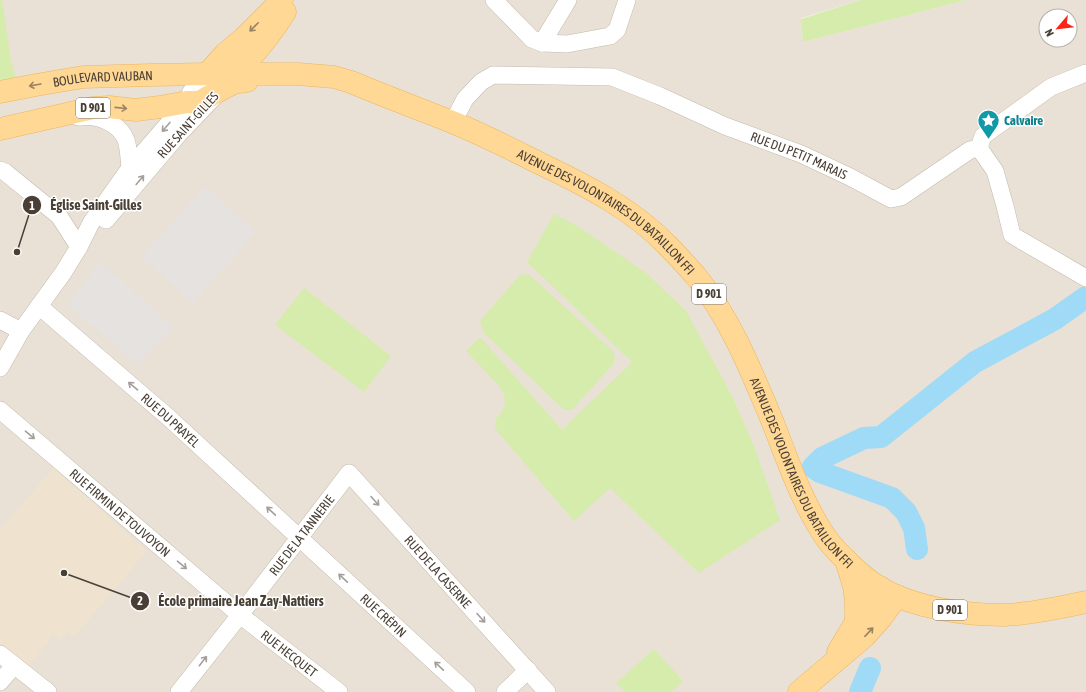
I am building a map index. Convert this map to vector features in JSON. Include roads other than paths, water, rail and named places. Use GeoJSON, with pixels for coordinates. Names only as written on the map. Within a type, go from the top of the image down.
{"type":"FeatureCollection","features":[{"type":"Feature","properties":{"kind":"main road","name":"RUE SAINT-GILLES"},"geometry":{"type":"LineString","coordinates":[[219,80],[225,54],[244,38],[282,0]]}},
{"type":"Feature","properties":{"kind":"main road","name":"RUE SAINT-GILLES"},"geometry":{"type":"LineString","coordinates":[[219,80],[242,66],[283,16],[293,0]]}},
{"type":"Feature","properties":{"kind":"main road"},"geometry":{"type":"LineString","coordinates":[[158,75],[208,62],[225,54]]}},
{"type":"Feature","properties":{"kind":"main road"},"geometry":{"type":"LineString","coordinates":[[253,54],[254,58],[265,74]]}},
{"type":"Feature","properties":{"kind":"main road","name":"AVENUE DES VOLONTAIRES DU BATAILLON FFI"},"geometry":{"type":"LineString","coordinates":[[187,102],[201,101],[219,80],[241,74],[298,74],[334,77],[351,82],[452,122],[567,176],[615,203],[666,243],[695,275],[714,301],[742,352],[786,458],[809,508],[827,538],[846,560],[864,576],[888,592]]}},
{"type":"Feature","properties":{"kind":"main road","name":"BOULEVARD VAUBAN"},"geometry":{"type":"LineString","coordinates":[[0,92],[83,77],[158,75],[219,80]]}},
{"type":"Feature","properties":{"kind":"main road","name":"AVENUE DES VOLONTAIRES DU BATAILLON FFI"},"geometry":{"type":"LineString","coordinates":[[219,80],[234,83],[244,81],[298,83],[331,87],[402,103]]}},
{"type":"Feature","properties":{"kind":"main road","name":"D 901"},"geometry":{"type":"LineString","coordinates":[[0,129],[92,108],[109,107],[136,110],[187,102]]}},
{"type":"Feature","properties":{"kind":"main road"},"geometry":{"type":"LineString","coordinates":[[846,560],[854,586],[856,622]]}},
{"type":"Feature","properties":{"kind":"main road"},"geometry":{"type":"LineString","coordinates":[[828,667],[856,622],[888,592]]}},
{"type":"Feature","properties":{"kind":"main road"},"geometry":{"type":"LineString","coordinates":[[799,692],[865,636],[881,618],[888,592]]}},
{"type":"Feature","properties":{"kind":"main road","name":"D 901"},"geometry":{"type":"LineString","coordinates":[[888,592],[929,607],[972,614],[1006,615],[1053,609],[1086,602]]}},
{"type":"Feature","properties":{"kind":"street"},"geometry":{"type":"LineString","coordinates":[[494,0],[532,39],[542,43],[567,44],[610,36],[617,30],[627,0]]}},
{"type":"Feature","properties":{"kind":"street"},"geometry":{"type":"LineString","coordinates":[[542,43],[568,0]]}},
{"type":"Feature","properties":{"kind":"street"},"geometry":{"type":"LineString","coordinates":[[1086,73],[1051,87],[983,136],[979,148],[995,171],[1012,235],[1086,278]]}},
{"type":"Feature","properties":{"kind":"street","name":"RUE DU PETIT MARAIS"},"geometry":{"type":"LineString","coordinates":[[452,122],[465,99],[481,82],[493,75],[612,77],[660,96],[724,126],[801,154],[850,177],[891,199],[901,197],[970,150],[979,148]]}},
{"type":"Feature","properties":{"kind":"street","name":"RUE SAINT-GILLES"},"geometry":{"type":"LineString","coordinates":[[79,247],[97,232],[178,135],[219,80]]}},
{"type":"Feature","properties":{"kind":"street","name":"RUE SAINT-GILLES"},"geometry":{"type":"LineString","coordinates":[[0,368],[21,332],[59,279],[79,247],[91,223],[130,168],[187,102]]}},
{"type":"Feature","properties":{"kind":"street"},"geometry":{"type":"LineString","coordinates":[[48,118],[94,117],[106,120],[116,126],[126,138],[130,168]]}},
{"type":"Feature","properties":{"kind":"street"},"geometry":{"type":"LineString","coordinates":[[0,170],[5,172],[59,216],[79,247]]}},
{"type":"Feature","properties":{"kind":"street","name":"RUE DU PRAYEL"},"geometry":{"type":"LineString","coordinates":[[39,306],[168,417],[300,538]]}},
{"type":"Feature","properties":{"kind":"street"},"geometry":{"type":"LineString","coordinates":[[0,320],[21,332]]}},
{"type":"Feature","properties":{"kind":"street","name":"RUE FIRMIN DE TOUVOYON"},"geometry":{"type":"LineString","coordinates":[[0,410],[240,615]]}},
{"type":"Feature","properties":{"kind":"street","name":"RUE DE LA TANNERIE"},"geometry":{"type":"LineString","coordinates":[[179,692],[300,538],[349,472]]}},
{"type":"Feature","properties":{"kind":"street","name":"RUE DE LA CASERNE"},"geometry":{"type":"LineString","coordinates":[[349,472],[547,692]]}},
{"type":"Feature","properties":{"kind":"street","name":"RUE CRÉPIN"},"geometry":{"type":"LineString","coordinates":[[300,538],[467,692]]}},
{"type":"Feature","properties":{"kind":"street","name":"RUE HECQUET"},"geometry":{"type":"LineString","coordinates":[[240,615],[339,692]]}},
{"type":"Feature","properties":{"kind":"street"},"geometry":{"type":"LineString","coordinates":[[0,654],[48,692]]}},
{"type":"Feature","properties":{"kind":"street"},"geometry":{"type":"LineString","coordinates":[[0,682],[14,666]]}},
{"type":"Feature","properties":{"kind":"street"},"geometry":{"type":"LineString","coordinates":[[505,692],[528,670]]}},
{"type":"Feature","properties":{"kind":"waterway"},"geometry":{"type":"LineString","coordinates":[[917,549],[914,528],[906,512],[892,498],[820,472],[813,467],[822,458],[864,438],[881,437],[975,362],[1055,319],[1086,297]]}},
{"type":"Feature","properties":{"kind":"waterway"},"geometry":{"type":"LineString","coordinates":[[860,692],[870,668]]}},
{"type":"Feature","properties":{"kind":"place","name":"Calvaire"},"geometry":{"type":"Point","coordinates":[989,140]}},
{"type":"Feature","properties":{"kind":"place","name":"Église Saint-Gilles"},"geometry":{"type":"Point","coordinates":[17,252]}},
{"type":"Feature","properties":{"kind":"place","name":"École primaire Jean Zay-Nattiers"},"geometry":{"type":"Point","coordinates":[64,573]}}]}
